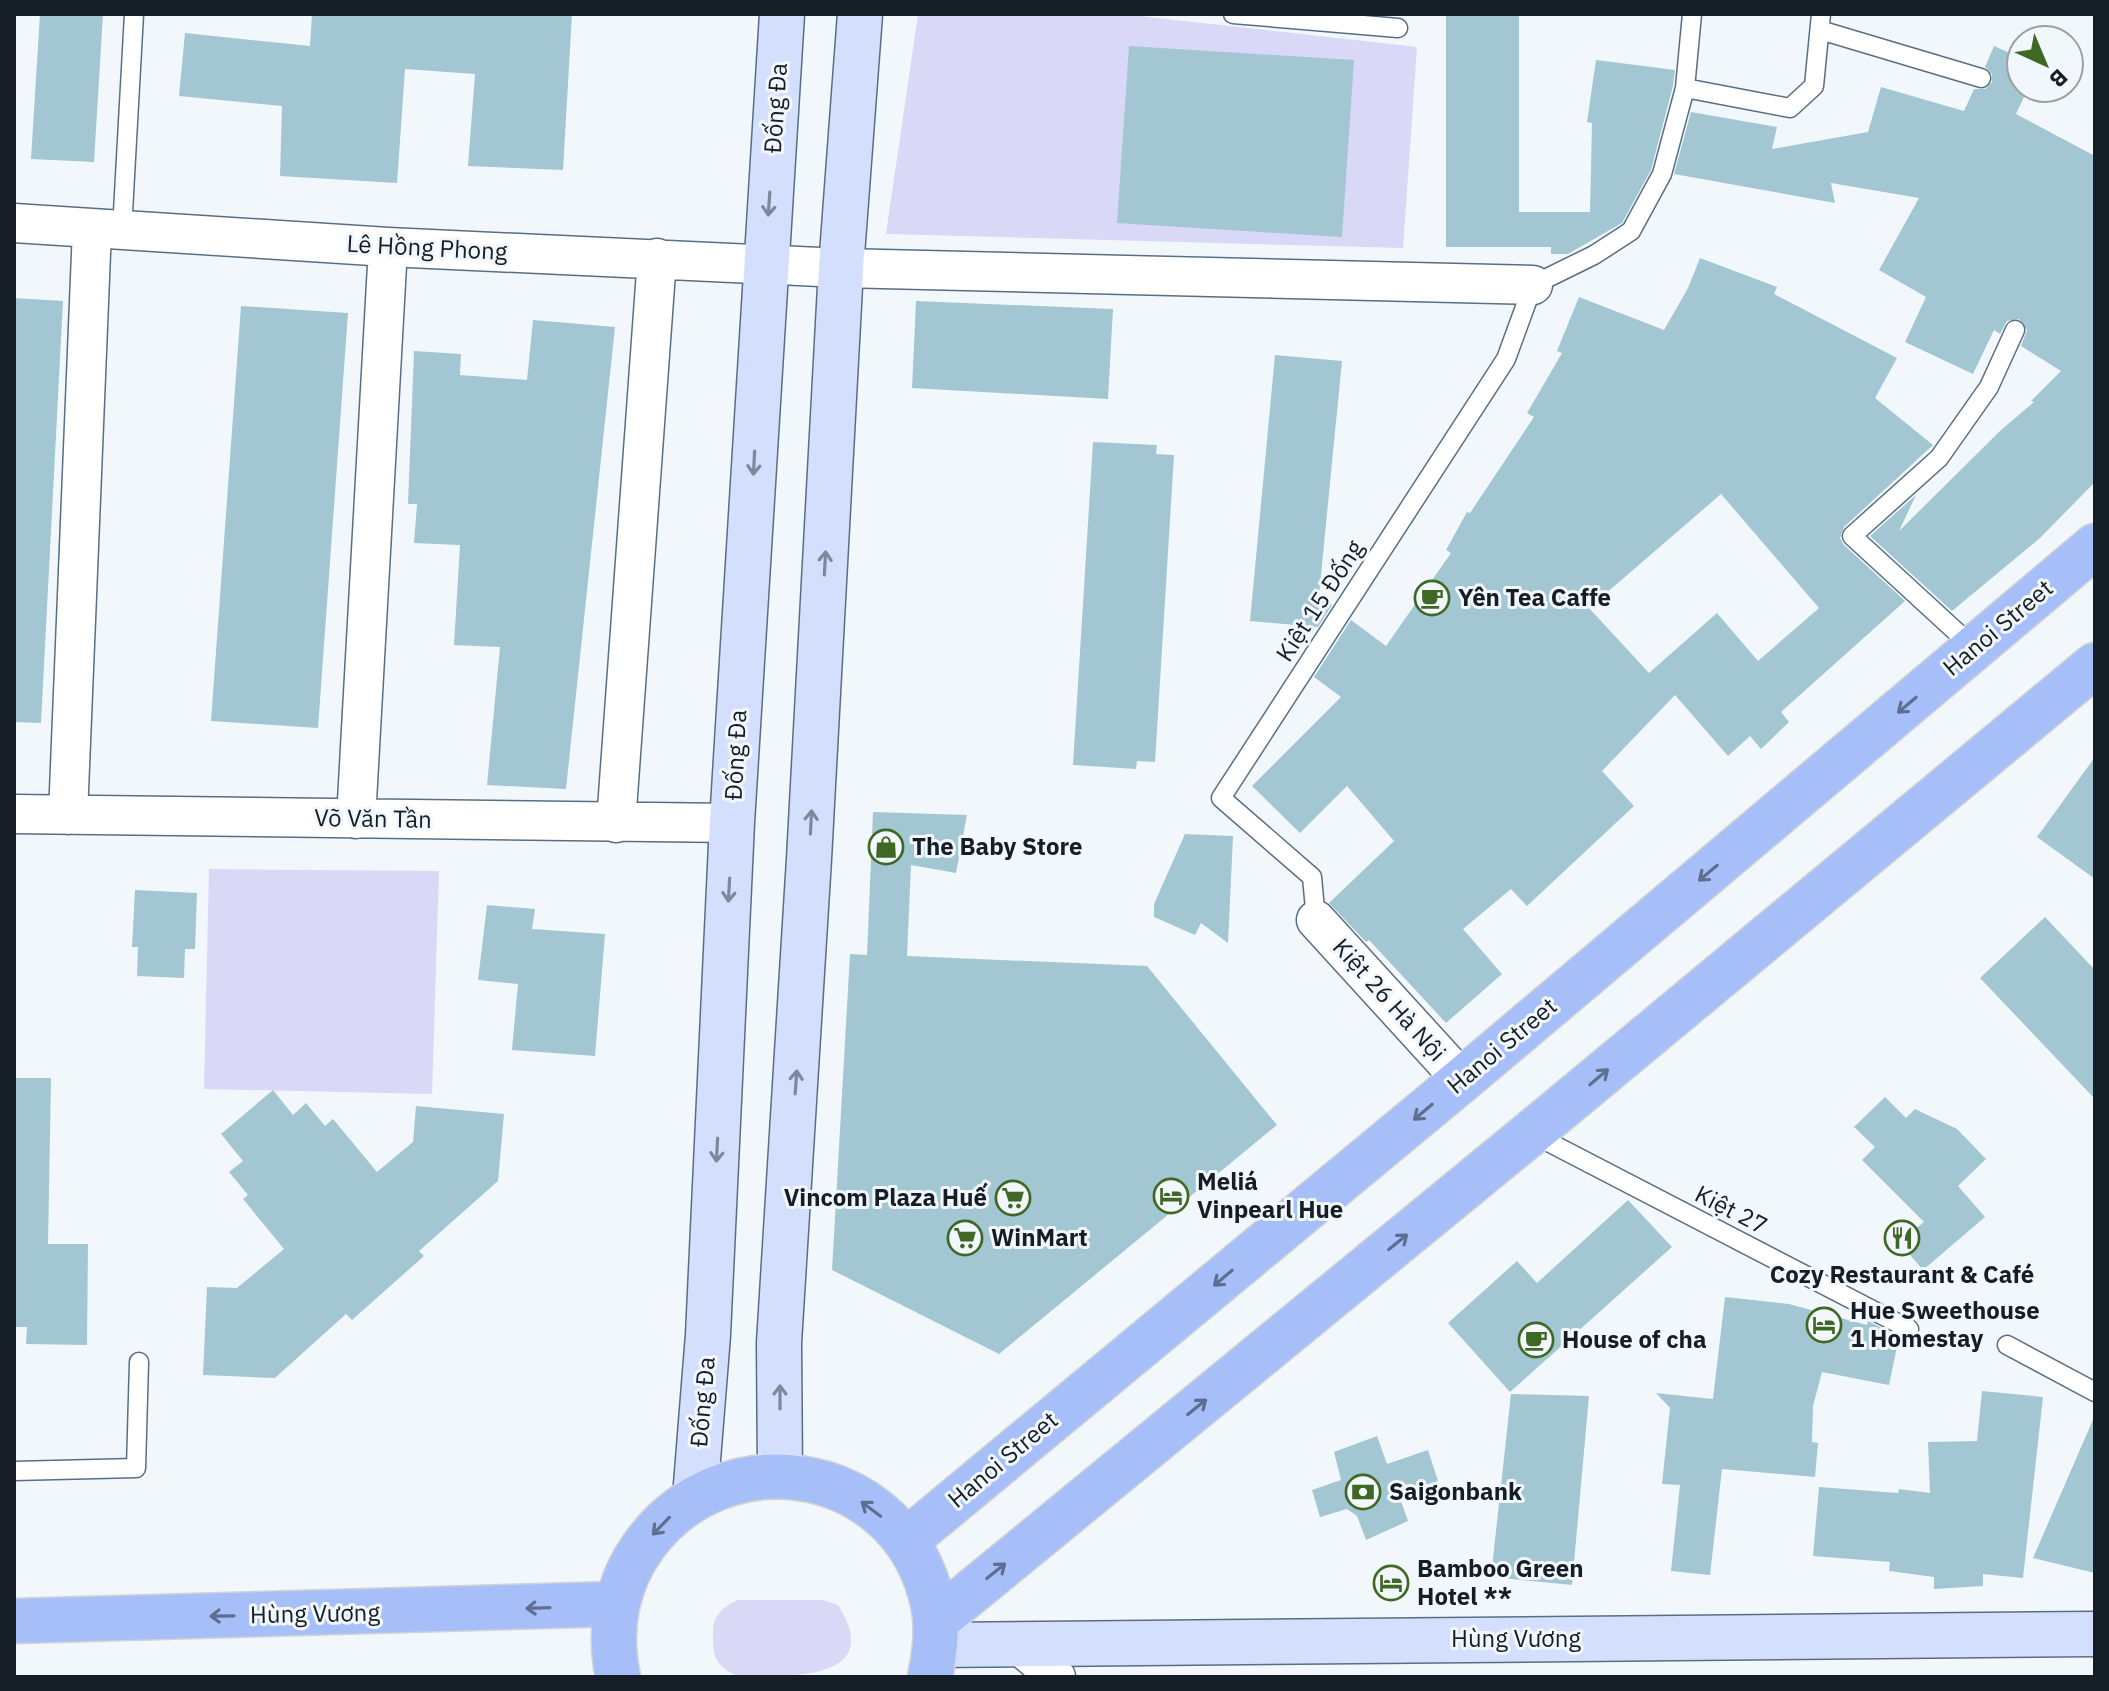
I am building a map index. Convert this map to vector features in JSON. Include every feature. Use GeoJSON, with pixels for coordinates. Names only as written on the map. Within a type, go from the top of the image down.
{"type":"FeatureCollection","features":[{"type":"Feature","properties":{"kind":"main road","name":"Hanoi Street"},"geometry":{"type":"LineString","coordinates":[[906,1541],[1462,1080],[2095,546]]}},
{"type":"Feature","properties":{"kind":"main road"},"geometry":{"type":"LineString","coordinates":[[934,1648],[1531,1133],[2095,665]]}},
{"type":"Feature","properties":{"kind":"main road"},"geometry":{"type":"LineString","coordinates":[[618,1677],[612,1630],[616,1604],[632,1561],[660,1524],[695,1497],[723,1484],[751,1477],[780,1475],[828,1484],[871,1507],[906,1541],[920,1565],[930,1592],[934,1648]]}},
{"type":"Feature","properties":{"kind":"main road","name":"Hùng Vương"},"geometry":{"type":"LineString","coordinates":[[14,1621],[616,1604]]}},
{"type":"Feature","properties":{"kind":"street","name":"Đống Đa"},"geometry":{"type":"LineString","coordinates":[[695,1497],[708,1335],[732,823],[782,14]]}},
{"type":"Feature","properties":{"kind":"street"},"geometry":{"type":"LineString","coordinates":[[780,1475],[780,1335],[841,268],[860,14]]}},
{"type":"Feature","properties":{"kind":"street","name":"Lê Hồng Phong"},"geometry":{"type":"LineString","coordinates":[[14,223],[388,247],[841,268],[1533,285]]}},
{"type":"Feature","properties":{"kind":"street"},"geometry":{"type":"LineString","coordinates":[[68,815],[107,229]]}},
{"type":"Feature","properties":{"kind":"street"},"geometry":{"type":"LineString","coordinates":[[356,819],[388,247]]}},
{"type":"Feature","properties":{"kind":"street"},"geometry":{"type":"LineString","coordinates":[[616,823],[657,258]]}},
{"type":"Feature","properties":{"kind":"street","name":"Võ Văn Tần"},"geometry":{"type":"LineString","coordinates":[[14,814],[732,823]]}},
{"type":"Feature","properties":{"kind":"street","name":"Kiệt 26 Hà Nội"},"geometry":{"type":"LineString","coordinates":[[1316,920],[1462,1080]]}},
{"type":"Feature","properties":{"kind":"street","name":"Hùng Vương"},"geometry":{"type":"LineString","coordinates":[[934,1648],[1017,1643],[2095,1634]]}},
{"type":"Feature","properties":{"kind":"street"},"geometry":{"type":"LineString","coordinates":[[1017,1643],[1056,1677]]}},
{"type":"Feature","properties":{"kind":"lane"},"geometry":{"type":"LineString","coordinates":[[107,229],[134,14]]}},
{"type":"Feature","properties":{"kind":"lane"},"geometry":{"type":"LineString","coordinates":[[1233,14],[1398,28]]}},
{"type":"Feature","properties":{"kind":"lane"},"geometry":{"type":"LineString","coordinates":[[1533,285],[1594,255],[1631,231],[1662,174],[1685,88],[1692,14]]}},
{"type":"Feature","properties":{"kind":"lane"},"geometry":{"type":"LineString","coordinates":[[1685,88],[1790,108],[1814,86],[1821,22],[1981,78]]}},
{"type":"Feature","properties":{"kind":"lane","name":"Kiệt 15 Đống"},"geometry":{"type":"LineString","coordinates":[[1316,920],[1312,877],[1221,798],[1506,359],[1533,285]]}},
{"type":"Feature","properties":{"kind":"lane"},"geometry":{"type":"LineString","coordinates":[[1974,648],[1852,536],[1939,458],[1989,387],[2015,330]]}},
{"type":"Feature","properties":{"kind":"lane","name":"Kiệt 27"},"geometry":{"type":"LineString","coordinates":[[1531,1133],[1909,1329]]}},
{"type":"Feature","properties":{"kind":"lane"},"geometry":{"type":"LineString","coordinates":[[2007,1345],[2095,1392]]}},
{"type":"Feature","properties":{"kind":"lane"},"geometry":{"type":"LineString","coordinates":[[14,1471],[136,1468],[139,1362]]}},
{"type":"Feature","properties":{"kind":"shaded area"},"geometry":{"type":"Polygon","coordinates":[[[918,14],[1121,14],[1417,47],[1403,248],[886,234],[918,14]]]}},
{"type":"Feature","properties":{"kind":"shaded area"},"geometry":{"type":"Polygon","coordinates":[[[209,869],[439,871],[432,1094],[204,1089],[209,869]]]}},
{"type":"Feature","properties":{"kind":"shaded area"},"geometry":{"type":"Polygon","coordinates":[[[738,1600],[823,1600],[838,1605],[848,1625],[851,1641],[848,1653],[840,1662],[812,1673],[753,1677],[733,1674],[716,1659],[713,1632],[720,1612],[738,1600]]]}},
{"type":"Feature","properties":{"kind":"building"},"geometry":{"type":"Polygon","coordinates":[[[40,14],[103,14],[94,162],[31,159],[40,14]]]}},
{"type":"Feature","properties":{"kind":"building"},"geometry":{"type":"Polygon","coordinates":[[[312,14],[572,14],[563,170],[468,166],[475,74],[405,69],[397,183],[280,176],[282,106],[179,96],[185,33],[310,46],[312,14]]]}},
{"type":"Feature","properties":{"kind":"building"},"geometry":{"type":"Polygon","coordinates":[[[1446,14],[1519,14],[1519,212],[1590,212],[1592,123],[1587,122],[1596,60],[1675,70],[1651,170],[1622,223],[1568,254],[1551,254],[1551,247],[1446,247],[1446,14]]]}},
{"type":"Feature","properties":{"kind":"building"},"geometry":{"type":"Polygon","coordinates":[[[1129,46],[1354,60],[1342,237],[1117,223],[1129,46]]]}},
{"type":"Feature","properties":{"kind":"building"},"geometry":{"type":"Polygon","coordinates":[[[1994,46],[2005,51],[2005,104],[2021,104],[2016,114],[2095,156],[2095,482],[2040,538],[1952,611],[1870,536],[1916,495],[1899,531],[2001,430],[2034,402],[2031,401],[2061,371],[2021,346],[2027,330],[2019,319],[2007,321],[2000,334],[1994,330],[1973,374],[1905,342],[1926,297],[1879,270],[1919,198],[1831,183],[1835,203],[1674,174],[1691,112],[1777,127],[1772,149],[1868,132],[1881,87],[1964,111],[1974,89],[1985,89],[1992,82],[1992,74],[1985,67],[1994,46]]]}},
{"type":"Feature","properties":{"kind":"building"},"geometry":{"type":"Polygon","coordinates":[[[1700,258],[1777,287],[1774,294],[1897,358],[1875,398],[1933,445],[1844,527],[1840,538],[1905,601],[1781,712],[1789,722],[1761,749],[1750,736],[1728,756],[1675,695],[1602,771],[1634,806],[1527,906],[1511,889],[1463,929],[1502,974],[1446,1023],[1369,940],[1366,942],[1329,903],[1394,841],[1347,786],[1300,833],[1252,786],[1341,697],[1314,677],[1351,620],[1386,646],[1451,553],[1446,550],[1467,512],[1470,513],[1534,417],[1527,413],[1562,353],[1557,351],[1579,297],[1664,330],[1688,288],[1700,258]],[[1721,494],[1589,608],[1649,673],[1717,613],[1758,661],[1819,608],[1721,494]]]}},
{"type":"Feature","properties":{"kind":"building"},"geometry":{"type":"Polygon","coordinates":[[[14,298],[63,301],[41,723],[14,722],[14,298]]]}},
{"type":"Feature","properties":{"kind":"building"},"geometry":{"type":"Polygon","coordinates":[[[916,301],[1113,309],[1108,399],[912,388],[916,301]]]}},
{"type":"Feature","properties":{"kind":"building"},"geometry":{"type":"Polygon","coordinates":[[[241,306],[348,313],[318,728],[211,721],[241,306]]]}},
{"type":"Feature","properties":{"kind":"building"},"geometry":{"type":"Polygon","coordinates":[[[533,320],[615,327],[566,789],[487,785],[500,647],[454,645],[460,545],[414,543],[417,504],[408,504],[414,351],[461,354],[460,375],[527,380],[533,320]]]}},
{"type":"Feature","properties":{"kind":"building"},"geometry":{"type":"Polygon","coordinates":[[[1275,355],[1342,361],[1319,595],[1332,605],[1318,627],[1250,621],[1275,355]]]}},
{"type":"Feature","properties":{"kind":"building"},"geometry":{"type":"Polygon","coordinates":[[[1093,442],[1157,445],[1156,454],[1174,455],[1155,762],[1137,761],[1136,769],[1073,765],[1093,442]]]}},
{"type":"Feature","properties":{"kind":"building"},"geometry":{"type":"Polygon","coordinates":[[[2095,757],[2095,879],[2037,837],[2095,757]]]}},
{"type":"Feature","properties":{"kind":"building","name":"Vincom Plaza Huế"},"geometry":{"type":"Polygon","coordinates":[[[873,812],[967,815],[956,873],[911,865],[907,956],[1147,966],[1277,1125],[999,1354],[832,1270],[850,954],[867,955],[873,812]]]}},
{"type":"Feature","properties":{"kind":"building"},"geometry":{"type":"Polygon","coordinates":[[[1185,834],[1233,836],[1228,943],[1201,923],[1195,935],[1154,917],[1154,904],[1185,834]]]}},
{"type":"Feature","properties":{"kind":"building"},"geometry":{"type":"Polygon","coordinates":[[[135,890],[197,893],[195,949],[185,949],[184,978],[137,976],[138,947],[132,947],[135,890]]]}},
{"type":"Feature","properties":{"kind":"building"},"geometry":{"type":"Polygon","coordinates":[[[487,905],[535,909],[532,929],[605,934],[595,1056],[512,1050],[518,984],[478,980],[487,905]]]}},
{"type":"Feature","properties":{"kind":"building"},"geometry":{"type":"Polygon","coordinates":[[[2045,917],[2095,970],[2095,1099],[1980,978],[2045,917]]]}},
{"type":"Feature","properties":{"kind":"building"},"geometry":{"type":"Polygon","coordinates":[[[14,1078],[51,1078],[48,1244],[88,1244],[87,1345],[26,1344],[27,1327],[14,1327],[14,1078]]]}},
{"type":"Feature","properties":{"kind":"building"},"geometry":{"type":"Polygon","coordinates":[[[273,1090],[293,1115],[306,1103],[325,1126],[333,1119],[377,1172],[413,1142],[416,1106],[504,1114],[498,1181],[419,1251],[424,1256],[352,1320],[346,1314],[275,1378],[203,1375],[207,1287],[237,1288],[284,1249],[243,1199],[248,1195],[229,1172],[243,1161],[221,1134],[273,1090]]]}},
{"type":"Feature","properties":{"kind":"building"},"geometry":{"type":"Polygon","coordinates":[[[1885,1097],[1906,1118],[1915,1109],[1957,1129],[1986,1159],[1958,1186],[1985,1217],[1923,1270],[1899,1242],[1924,1222],[1862,1160],[1875,1147],[1854,1127],[1885,1097]]]}},
{"type":"Feature","properties":{"kind":"building"},"geometry":{"type":"Polygon","coordinates":[[[1628,1200],[1672,1247],[1510,1392],[1448,1323],[1517,1261],[1537,1283],[1628,1200]]]}},
{"type":"Feature","properties":{"kind":"building"},"geometry":{"type":"Polygon","coordinates":[[[1725,1297],[1789,1304],[1867,1325],[1868,1321],[1899,1337],[1889,1385],[1822,1372],[1813,1406],[1812,1442],[1818,1443],[1815,1477],[1722,1469],[1710,1575],[1671,1571],[1680,1485],[1662,1484],[1670,1408],[1656,1393],[1713,1399],[1725,1297]]]}},
{"type":"Feature","properties":{"kind":"building"},"geometry":{"type":"Polygon","coordinates":[[[1982,1391],[2043,1397],[2023,1578],[1983,1574],[1983,1586],[1934,1589],[1934,1577],[1889,1571],[1890,1562],[1813,1556],[1819,1487],[1930,1493],[1928,1442],[1977,1441],[1982,1391]]]}},
{"type":"Feature","properties":{"kind":"building"},"geometry":{"type":"Polygon","coordinates":[[[1511,1394],[1589,1396],[1572,1585],[1491,1577],[1511,1394]]]}},
{"type":"Feature","properties":{"kind":"building"},"geometry":{"type":"Polygon","coordinates":[[[2095,1415],[2095,1573],[2033,1558],[2095,1415]]]}},
{"type":"Feature","properties":{"kind":"building"},"geometry":{"type":"Polygon","coordinates":[[[1377,1436],[1387,1464],[1428,1450],[1438,1481],[1398,1493],[1408,1521],[1366,1540],[1357,1516],[1347,1509],[1320,1517],[1312,1490],[1341,1480],[1334,1452],[1377,1436]]]}},
{"type":"Feature","properties":{"kind":"place","name":"Yên Tea Caffe"},"geometry":{"type":"Point","coordinates":[1432,598]}},
{"type":"Feature","properties":{"kind":"place","name":"The Baby Store"},"geometry":{"type":"Point","coordinates":[886,847]}},
{"type":"Feature","properties":{"kind":"place","name":"Meliá Vinpearl Hue"},"geometry":{"type":"Point","coordinates":[1171,1196]}},
{"type":"Feature","properties":{"kind":"place","name":"Vincom Plaza Huế"},"geometry":{"type":"Point","coordinates":[1013,1198]}},
{"type":"Feature","properties":{"kind":"place","name":"WinMart"},"geometry":{"type":"Point","coordinates":[965,1238]}},
{"type":"Feature","properties":{"kind":"place","name":"Cozy Restaurant & Café"},"geometry":{"type":"Point","coordinates":[1902,1238]}},
{"type":"Feature","properties":{"kind":"place","name":"Hue Sweethouse 1 Homestay"},"geometry":{"type":"Point","coordinates":[1824,1325]}},
{"type":"Feature","properties":{"kind":"place","name":"House of cha"},"geometry":{"type":"Point","coordinates":[1536,1340]}},
{"type":"Feature","properties":{"kind":"place","name":"Saigonbank"},"geometry":{"type":"Point","coordinates":[1363,1492]}},
{"type":"Feature","properties":{"kind":"place","name":"Bamboo Green Hotel **"},"geometry":{"type":"Point","coordinates":[1391,1583]}}]}
